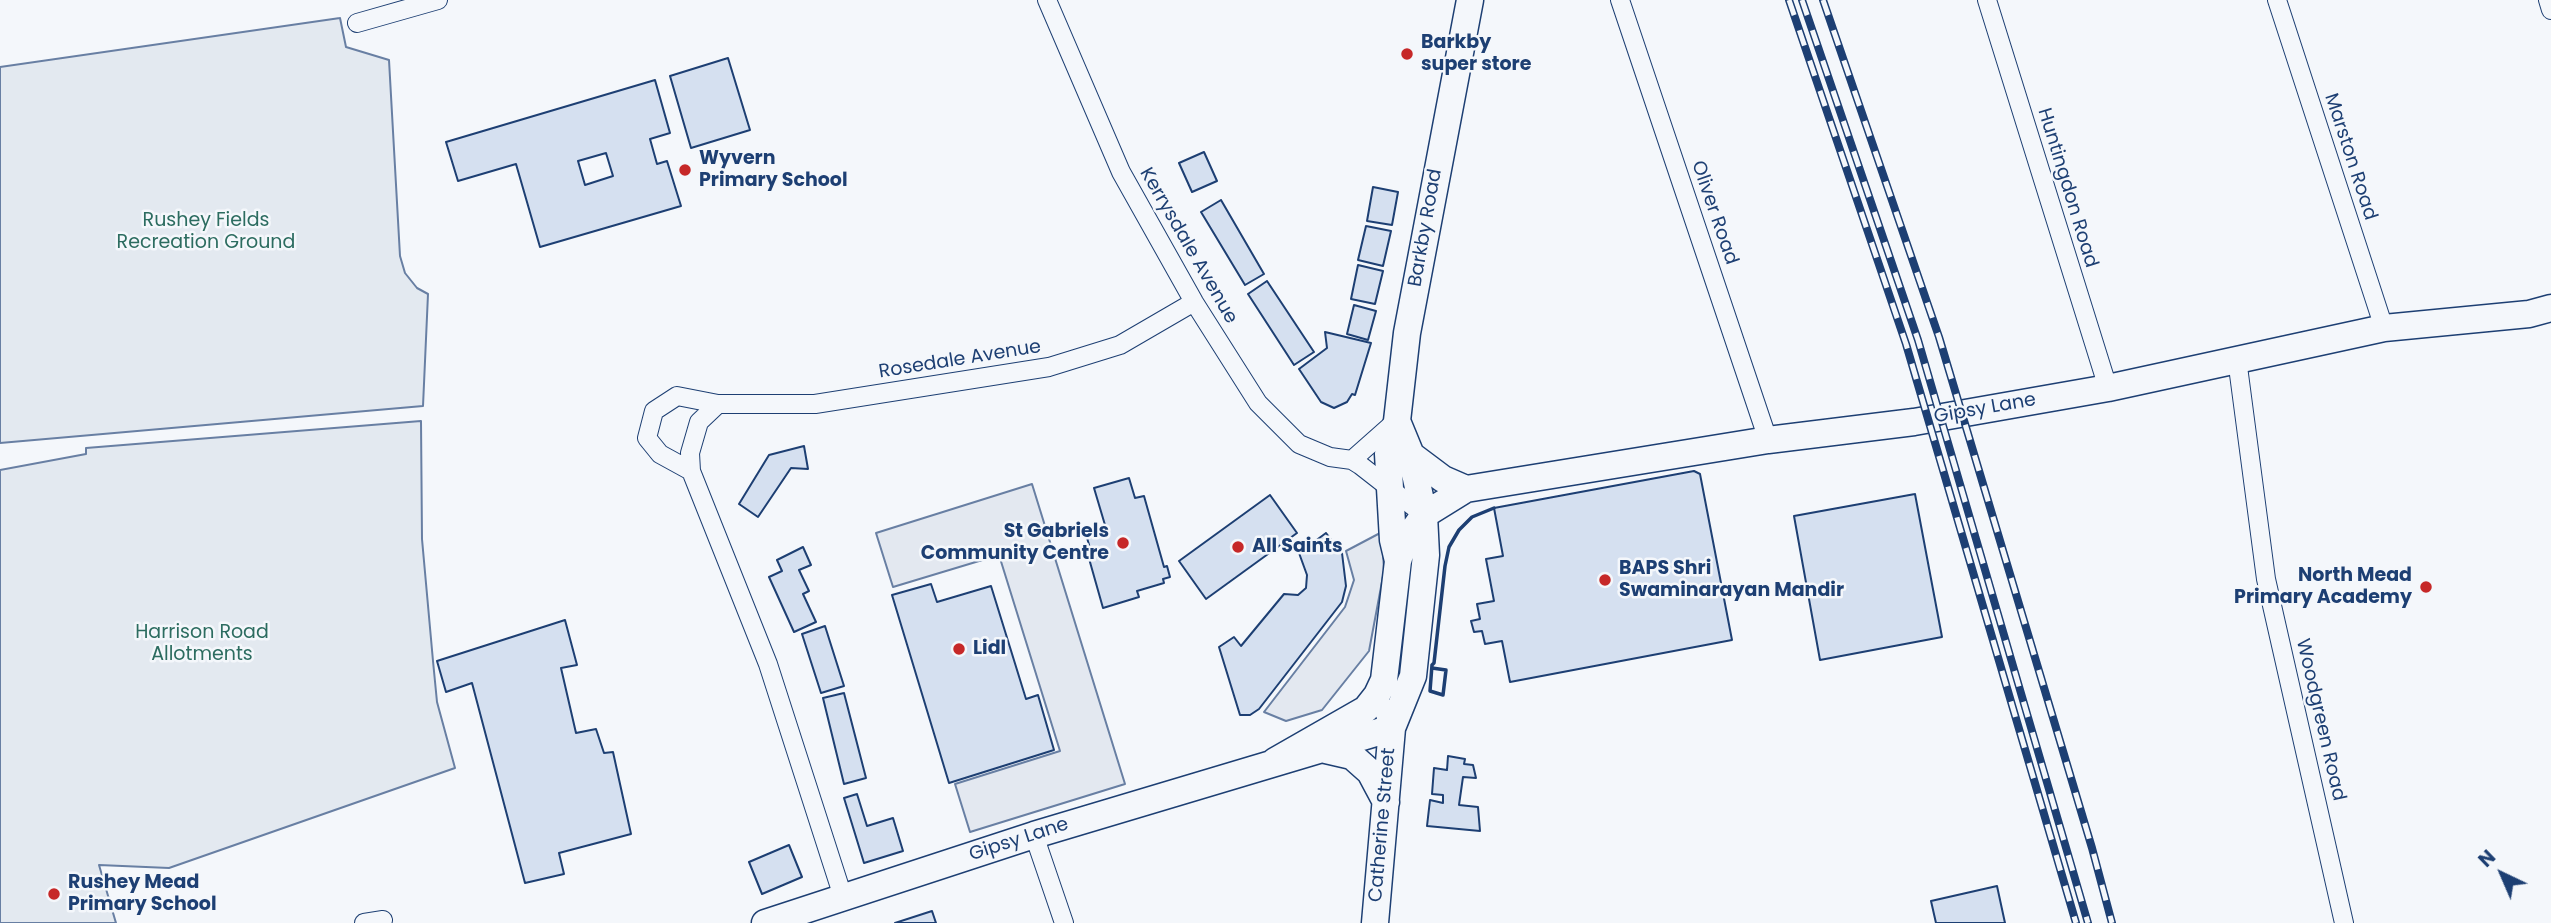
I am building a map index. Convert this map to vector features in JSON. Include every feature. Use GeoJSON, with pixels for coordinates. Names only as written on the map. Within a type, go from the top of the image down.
{"type":"FeatureCollection","features":[{"type":"Feature","properties":{"kind":"street"},"geometry":{"type":"LineString","coordinates":[[356,23],[438,0]]}},
{"type":"Feature","properties":{"kind":"street","name":"Kerrysdale Avenue"},"geometry":{"type":"LineString","coordinates":[[1047,0],[1121,172],[1194,302],[1273,421],[1299,444],[1330,457],[1352,460],[1423,515]]}},
{"type":"Feature","properties":{"kind":"street","name":"Barkby Road"},"geometry":{"type":"LineString","coordinates":[[1423,515],[1411,455],[1397,421],[1407,333],[1470,0]]}},
{"type":"Feature","properties":{"kind":"street","name":"Oliver Road"},"geometry":{"type":"LineString","coordinates":[[1619,0],[1768,440]]}},
{"type":"Feature","properties":{"kind":"street","name":"Huntingdon Road"},"geometry":{"type":"LineString","coordinates":[[1987,0],[2108,388]]}},
{"type":"Feature","properties":{"kind":"street","name":"Marston Road"},"geometry":{"type":"LineString","coordinates":[[2277,0],[2384,328]]}},
{"type":"Feature","properties":{"kind":"street"},"geometry":{"type":"LineString","coordinates":[[2548,0],[2551,10]]}},
{"type":"Feature","properties":{"kind":"street","name":"Rosedale Avenue"},"geometry":{"type":"LineString","coordinates":[[691,471],[660,454],[647,438],[654,411],[677,396],[718,404],[815,404],[1049,367],[1120,345],[1194,302]]}},
{"type":"Feature","properties":{"kind":"street","name":"Gipsy Lane"},"geometry":{"type":"LineString","coordinates":[[1275,761],[1366,709],[1384,680],[1398,561],[1410,532],[1423,515],[1466,489],[1493,482],[1768,440],[1914,422],[2108,388],[2384,328],[2529,314],[2551,308]]}},
{"type":"Feature","properties":{"kind":"street","name":"Woodgreen Road"},"geometry":{"type":"LineString","coordinates":[[2237,359],[2266,579],[2344,923]]}},
{"type":"Feature","properties":{"kind":"street"},"geometry":{"type":"LineString","coordinates":[[718,404],[699,422],[690,453],[691,471],[768,664],[843,897]]}},
{"type":"Feature","properties":{"kind":"street"},"geometry":{"type":"LineString","coordinates":[[1352,460],[1397,421]]}},
{"type":"Feature","properties":{"kind":"street"},"geometry":{"type":"LineString","coordinates":[[1397,421],[1388,454],[1398,561]]}},
{"type":"Feature","properties":{"kind":"street"},"geometry":{"type":"LineString","coordinates":[[1411,455],[1443,479],[1466,489]]}},
{"type":"Feature","properties":{"kind":"street"},"geometry":{"type":"LineString","coordinates":[[1392,728],[1413,676],[1426,555],[1423,515]]}},
{"type":"Feature","properties":{"kind":"street"},"geometry":{"type":"LineString","coordinates":[[1384,680],[1392,728]]}},
{"type":"Feature","properties":{"kind":"street","name":"Gipsy Lane"},"geometry":{"type":"LineString","coordinates":[[765,923],[1034,835],[1275,761],[1326,750],[1392,728]]}},
{"type":"Feature","properties":{"kind":"street","name":"Catherine Street"},"geometry":{"type":"LineString","coordinates":[[1375,923],[1392,728]]}},
{"type":"Feature","properties":{"kind":"street"},"geometry":{"type":"LineString","coordinates":[[1326,750],[1352,756],[1370,772],[1386,802]]}},
{"type":"Feature","properties":{"kind":"street"},"geometry":{"type":"LineString","coordinates":[[1034,835],[1064,923]]}},
{"type":"Feature","properties":{"kind":"street"},"geometry":{"type":"LineString","coordinates":[[364,923],[383,920]]}},
{"type":"Feature","properties":{"kind":"green space","name":"Rushey Fields Recreation Ground"},"geometry":{"type":"Polygon","coordinates":[[[340,18],[346,47],[389,60],[400,256],[405,273],[417,288],[428,294],[423,406],[0,443],[0,67],[340,18]]]}},
{"type":"Feature","properties":{"kind":"green space","name":"Harrison Road Allotments"},"geometry":{"type":"Polygon","coordinates":[[[421,421],[422,539],[437,702],[455,768],[169,868],[99,865],[116,923],[0,923],[0,470],[86,454],[86,448],[421,421]]]}},
{"type":"Feature","properties":{"kind":"shaded area"},"geometry":{"type":"Polygon","coordinates":[[[1032,484],[1125,784],[970,832],[955,784],[1060,751],[999,555],[893,587],[876,533],[1032,484]]]}},
{"type":"Feature","properties":{"kind":"shaded area"},"geometry":{"type":"Polygon","coordinates":[[[1382,532],[1384,571],[1369,651],[1322,710],[1286,721],[1264,712],[1345,607],[1354,580],[1346,551],[1382,532]]]}},
{"type":"Feature","properties":{"kind":"building"},"geometry":{"type":"Polygon","coordinates":[[[728,58],[750,130],[691,148],[670,76],[728,58]]]}},
{"type":"Feature","properties":{"kind":"building"},"geometry":{"type":"Polygon","coordinates":[[[655,80],[670,133],[650,139],[657,164],[667,161],[681,206],[540,247],[516,164],[458,181],[446,142],[655,80]],[[606,153],[578,161],[585,185],[613,176],[606,153]]]}},
{"type":"Feature","properties":{"kind":"building"},"geometry":{"type":"Polygon","coordinates":[[[1204,152],[1217,181],[1192,192],[1179,163],[1204,152]]]}},
{"type":"Feature","properties":{"kind":"building"},"geometry":{"type":"Polygon","coordinates":[[[1373,187],[1398,192],[1392,225],[1367,221],[1373,187]]]}},
{"type":"Feature","properties":{"kind":"building"},"geometry":{"type":"Polygon","coordinates":[[[1221,200],[1264,274],[1245,285],[1201,212],[1221,200]]]}},
{"type":"Feature","properties":{"kind":"building"},"geometry":{"type":"Polygon","coordinates":[[[1366,226],[1391,231],[1383,266],[1358,260],[1366,226]]]}},
{"type":"Feature","properties":{"kind":"building"},"geometry":{"type":"Polygon","coordinates":[[[1358,265],[1383,271],[1375,304],[1351,299],[1358,265]]]}},
{"type":"Feature","properties":{"kind":"building"},"geometry":{"type":"Polygon","coordinates":[[[1267,281],[1314,352],[1294,365],[1248,294],[1267,281]]]}},
{"type":"Feature","properties":{"kind":"building"},"geometry":{"type":"Polygon","coordinates":[[[1354,305],[1376,311],[1368,340],[1347,334],[1354,305]]]}},
{"type":"Feature","properties":{"kind":"building"},"geometry":{"type":"Polygon","coordinates":[[[1325,332],[1371,343],[1355,395],[1352,394],[1347,402],[1334,408],[1321,402],[1299,369],[1327,348],[1325,332]]]}},
{"type":"Feature","properties":{"kind":"building"},"geometry":{"type":"Polygon","coordinates":[[[804,446],[808,469],[791,468],[758,517],[739,504],[769,455],[804,446]]]}},
{"type":"Feature","properties":{"kind":"building","name":"BAPS Shri Swaminarayan Mandir"},"geometry":{"type":"Polygon","coordinates":[[[1694,471],[1700,474],[1732,640],[1510,682],[1502,641],[1485,644],[1482,631],[1474,632],[1471,621],[1480,619],[1477,604],[1494,601],[1486,559],[1503,556],[1494,508],[1694,471]]]}},
{"type":"Feature","properties":{"kind":"building","name":"St Gabriels Community Centre"},"geometry":{"type":"Polygon","coordinates":[[[1129,478],[1135,498],[1144,496],[1164,567],[1167,566],[1170,577],[1163,579],[1164,583],[1137,591],[1139,597],[1103,608],[1088,555],[1092,555],[1085,531],[1105,525],[1094,488],[1129,478]]]}},
{"type":"Feature","properties":{"kind":"building"},"geometry":{"type":"Polygon","coordinates":[[[1915,494],[1942,637],[1820,660],[1794,516],[1915,494]]]}},
{"type":"Feature","properties":{"kind":"building","name":"All Saints"},"geometry":{"type":"Polygon","coordinates":[[[1270,495],[1297,533],[1206,599],[1179,561],[1270,495]]]}},
{"type":"Feature","properties":{"kind":"building"},"geometry":{"type":"Polygon","coordinates":[[[1326,533],[1342,553],[1346,586],[1342,602],[1259,709],[1250,715],[1240,715],[1219,647],[1234,637],[1241,646],[1284,594],[1298,595],[1306,588],[1307,575],[1299,553],[1326,533]]]}},
{"type":"Feature","properties":{"kind":"building"},"geometry":{"type":"Polygon","coordinates":[[[803,547],[811,565],[799,570],[809,591],[803,594],[816,622],[794,632],[769,577],[782,571],[777,560],[803,547]]]}},
{"type":"Feature","properties":{"kind":"building","name":"Lidl"},"geometry":{"type":"Polygon","coordinates":[[[931,584],[937,602],[991,586],[1026,699],[1038,695],[1054,750],[949,783],[892,595],[931,584]]]}},
{"type":"Feature","properties":{"kind":"building"},"geometry":{"type":"Polygon","coordinates":[[[565,620],[577,665],[561,668],[576,733],[596,729],[604,753],[613,752],[631,834],[559,853],[564,874],[525,883],[472,683],[446,692],[437,661],[565,620]]]}},
{"type":"Feature","properties":{"kind":"building"},"geometry":{"type":"Polygon","coordinates":[[[825,626],[844,686],[821,693],[802,634],[825,626]]]}},
{"type":"Feature","properties":{"kind":"building"},"geometry":{"type":"Polygon","coordinates":[[[844,693],[866,778],[844,784],[823,698],[844,693]]]}},
{"type":"Feature","properties":{"kind":"building"},"geometry":{"type":"Polygon","coordinates":[[[1448,756],[1465,759],[1464,764],[1473,765],[1476,778],[1463,777],[1459,805],[1478,807],[1480,831],[1427,826],[1430,800],[1443,803],[1443,795],[1432,794],[1434,768],[1447,770],[1448,756]]]}},
{"type":"Feature","properties":{"kind":"building"},"geometry":{"type":"Polygon","coordinates":[[[857,794],[867,826],[893,818],[903,851],[864,863],[844,798],[857,794]]]}},
{"type":"Feature","properties":{"kind":"building"},"geometry":{"type":"Polygon","coordinates":[[[789,845],[802,877],[762,894],[749,862],[789,845]]]}},
{"type":"Feature","properties":{"kind":"building"},"geometry":{"type":"Polygon","coordinates":[[[1997,886],[2005,923],[1936,923],[1931,901],[1997,886]]]}},
{"type":"Feature","properties":{"kind":"building"},"geometry":{"type":"Polygon","coordinates":[[[932,911],[936,923],[895,923],[932,911]]]}},
{"type":"Feature","properties":{"kind":"railway"},"geometry":{"type":"LineString","coordinates":[[1789,0],[1906,344],[2076,923]]}},
{"type":"Feature","properties":{"kind":"railway"},"geometry":{"type":"LineString","coordinates":[[1802,0],[1918,340],[2088,923]]}},
{"type":"Feature","properties":{"kind":"railway"},"geometry":{"type":"LineString","coordinates":[[1823,0],[1939,337],[2112,923]]}},
{"type":"Feature","properties":{"kind":"wall"},"geometry":{"type":"LineString","coordinates":[[1432,668],[1446,670],[1443,695],[1430,691],[1432,665],[1445,566],[1449,547],[1459,530],[1472,517],[1494,508]]}},
{"type":"Feature","properties":{"kind":"place","name":"Barkby super store"},"geometry":{"type":"Point","coordinates":[1407,54]}},
{"type":"Feature","properties":{"kind":"place","name":"Wyvern Primary School"},"geometry":{"type":"Point","coordinates":[685,170]}},
{"type":"Feature","properties":{"kind":"place","name":"St Gabriels Community Centre"},"geometry":{"type":"Point","coordinates":[1123,543]}},
{"type":"Feature","properties":{"kind":"place","name":"All Saints"},"geometry":{"type":"Point","coordinates":[1238,547]}},
{"type":"Feature","properties":{"kind":"place","name":"BAPS Shri Swaminarayan Mandir"},"geometry":{"type":"Point","coordinates":[1605,580]}},
{"type":"Feature","properties":{"kind":"place","name":"North Mead Primary Academy"},"geometry":{"type":"Point","coordinates":[2426,587]}},
{"type":"Feature","properties":{"kind":"place","name":"Lidl"},"geometry":{"type":"Point","coordinates":[959,649]}},
{"type":"Feature","properties":{"kind":"place","name":"Rushey Mead Primary School"},"geometry":{"type":"Point","coordinates":[54,894]}}]}
